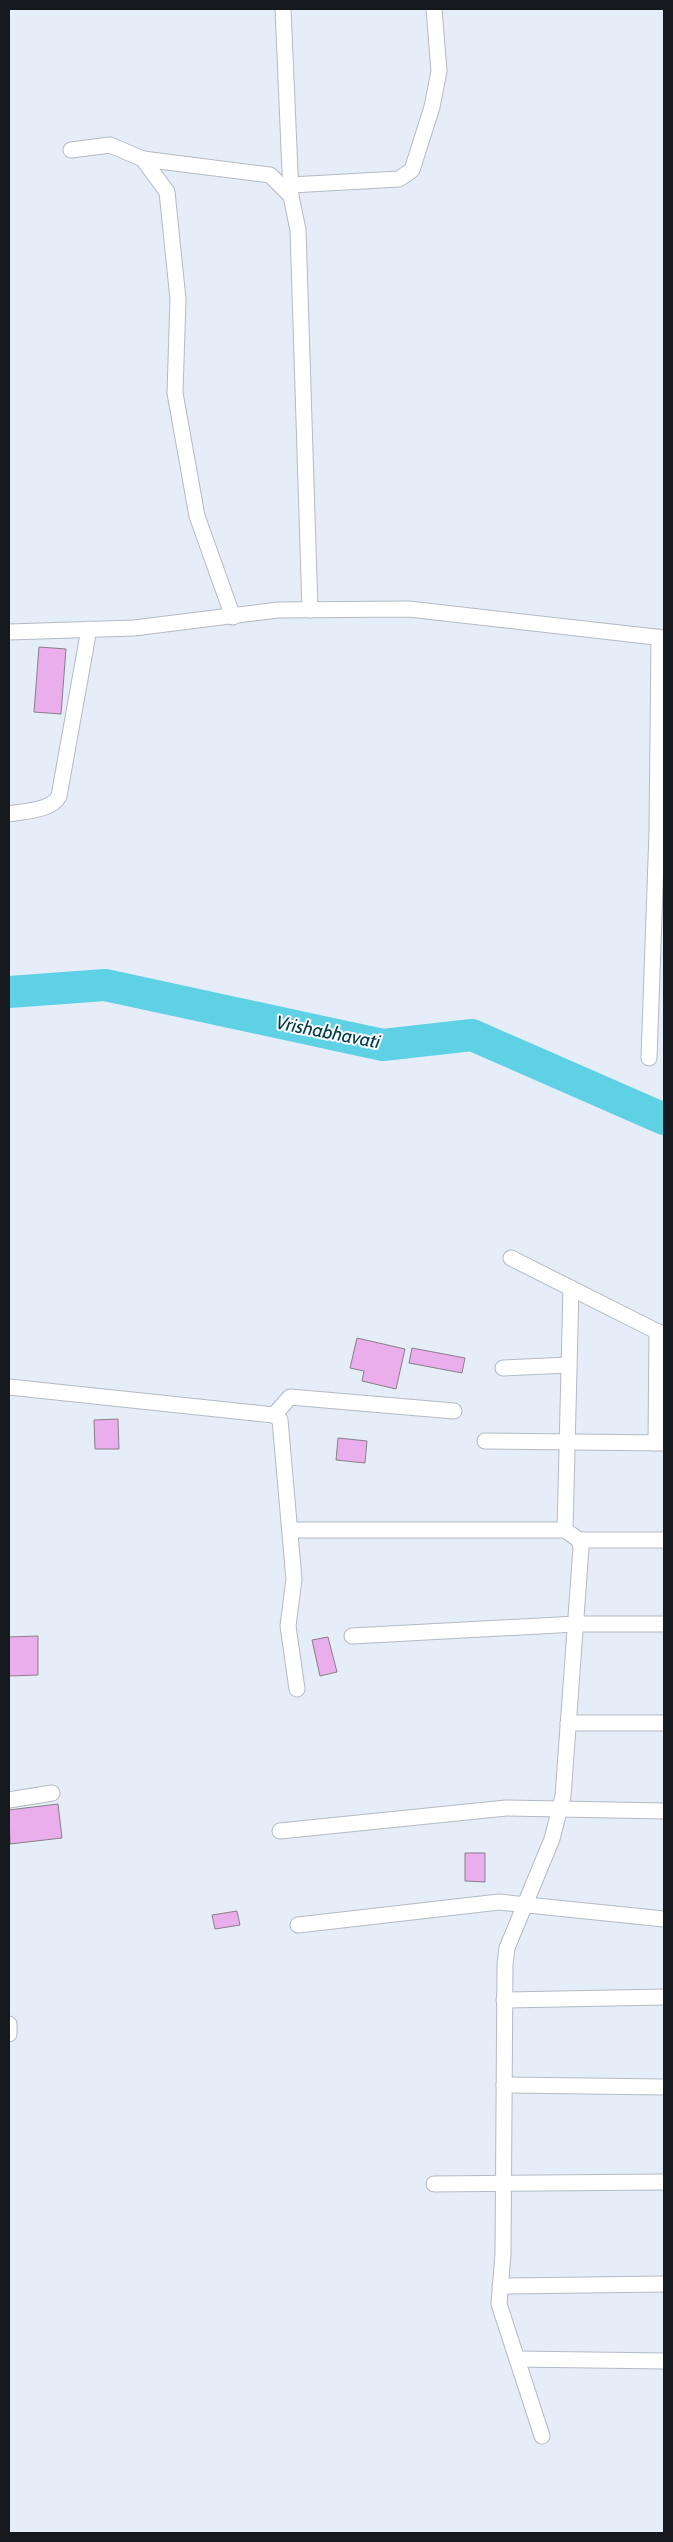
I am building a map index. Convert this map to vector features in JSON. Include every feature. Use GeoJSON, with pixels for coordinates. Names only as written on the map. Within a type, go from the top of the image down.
{"type":"FeatureCollection","features":[{"type":"Feature","properties":{"kind":"street"},"geometry":{"type":"LineString","coordinates":[[283,9],[291,191],[298,230],[310,610]]}},
{"type":"Feature","properties":{"kind":"street"},"geometry":{"type":"LineString","coordinates":[[71,150],[110,145],[143,159],[270,174],[291,191],[399,179],[412,170],[432,107],[440,71],[434,9]]}},
{"type":"Feature","properties":{"kind":"street"},"geometry":{"type":"LineString","coordinates":[[143,159],[167,192],[178,299],[175,393],[197,516],[233,617]]}},
{"type":"Feature","properties":{"kind":"street"},"geometry":{"type":"LineString","coordinates":[[9,632],[134,628],[278,610],[409,610],[662,637],[649,1058]]}},
{"type":"Feature","properties":{"kind":"street"},"geometry":{"type":"LineString","coordinates":[[9,814],[47,806],[57,801],[89,629]]}},
{"type":"Feature","properties":{"kind":"street"},"geometry":{"type":"LineString","coordinates":[[485,1441],[660,1443],[661,1333],[511,1258]]}},
{"type":"Feature","properties":{"kind":"street"},"geometry":{"type":"LineString","coordinates":[[565,1530],[571,1288]]}},
{"type":"Feature","properties":{"kind":"street"},"geometry":{"type":"LineString","coordinates":[[503,1368],[569,1365]]}},
{"type":"Feature","properties":{"kind":"street"},"geometry":{"type":"LineString","coordinates":[[9,1387],[96,1394],[274,1415],[280,1420],[294,1579],[288,1626],[297,1689]]}},
{"type":"Feature","properties":{"kind":"street"},"geometry":{"type":"LineString","coordinates":[[274,1415],[290,1397],[454,1411]]}},
{"type":"Feature","properties":{"kind":"street"},"geometry":{"type":"LineString","coordinates":[[290,1530],[565,1530],[580,1540],[664,1540]]}},
{"type":"Feature","properties":{"kind":"street"},"geometry":{"type":"LineString","coordinates":[[542,2436],[499,2304],[503,2183],[504,2000],[507,1948],[552,1839],[560,1810],[576,1624],[580,1540]]}},
{"type":"Feature","properties":{"kind":"street"},"geometry":{"type":"LineString","coordinates":[[352,1636],[576,1624],[664,1624]]}},
{"type":"Feature","properties":{"kind":"street"},"geometry":{"type":"LineString","coordinates":[[568,1723],[664,1723]]}},
{"type":"Feature","properties":{"kind":"street"},"geometry":{"type":"LineString","coordinates":[[9,1800],[52,1793]]}},
{"type":"Feature","properties":{"kind":"street"},"geometry":{"type":"LineString","coordinates":[[280,1831],[506,1808],[664,1811]]}},
{"type":"Feature","properties":{"kind":"street"},"geometry":{"type":"LineString","coordinates":[[298,1925],[499,1902],[526,1903],[664,1919]]}},
{"type":"Feature","properties":{"kind":"street"},"geometry":{"type":"LineString","coordinates":[[504,2000],[664,1998]]}},
{"type":"Feature","properties":{"kind":"street"},"geometry":{"type":"LineString","coordinates":[[9,2024],[9,2034]]}},
{"type":"Feature","properties":{"kind":"street"},"geometry":{"type":"LineString","coordinates":[[504,2085],[664,2086]]}},
{"type":"Feature","properties":{"kind":"street"},"geometry":{"type":"LineString","coordinates":[[434,2184],[664,2182]]}},
{"type":"Feature","properties":{"kind":"street"},"geometry":{"type":"LineString","coordinates":[[500,2286],[664,2284]]}},
{"type":"Feature","properties":{"kind":"street"},"geometry":{"type":"LineString","coordinates":[[517,2360],[664,2361]]}},
{"type":"Feature","properties":{"kind":"building"},"geometry":{"type":"Polygon","coordinates":[[[39,647],[66,649],[61,714],[34,712],[39,647]]]}},
{"type":"Feature","properties":{"kind":"building"},"geometry":{"type":"Polygon","coordinates":[[[357,1338],[405,1349],[396,1389],[362,1381],[364,1371],[350,1368],[357,1338]]]}},
{"type":"Feature","properties":{"kind":"building"},"geometry":{"type":"Polygon","coordinates":[[[412,1348],[465,1358],[462,1373],[409,1363],[412,1348]]]}},
{"type":"Feature","properties":{"kind":"building"},"geometry":{"type":"Polygon","coordinates":[[[118,1419],[119,1449],[95,1449],[94,1420],[118,1419]]]}},
{"type":"Feature","properties":{"kind":"building"},"geometry":{"type":"Polygon","coordinates":[[[338,1438],[367,1441],[365,1463],[336,1460],[338,1438]]]}},
{"type":"Feature","properties":{"kind":"building"},"geometry":{"type":"Polygon","coordinates":[[[38,1636],[38,1675],[9,1676],[9,1637],[38,1636]]]}},
{"type":"Feature","properties":{"kind":"building"},"geometry":{"type":"Polygon","coordinates":[[[328,1637],[337,1672],[320,1676],[312,1640],[328,1637]]]}},
{"type":"Feature","properties":{"kind":"building"},"geometry":{"type":"Polygon","coordinates":[[[58,1804],[62,1838],[10,1844],[9,1810],[58,1804]]]}},
{"type":"Feature","properties":{"kind":"building"},"geometry":{"type":"Polygon","coordinates":[[[465,1853],[485,1853],[485,1882],[465,1881],[465,1853]]]}},
{"type":"Feature","properties":{"kind":"building"},"geometry":{"type":"Polygon","coordinates":[[[237,1911],[240,1925],[215,1929],[212,1915],[237,1911]]]}},
{"type":"Feature","properties":{"kind":"waterway","name":"Vrishabhavati"},"geometry":{"type":"LineString","coordinates":[[9,992],[105,985],[383,1045],[472,1035],[664,1119]]}}]}
